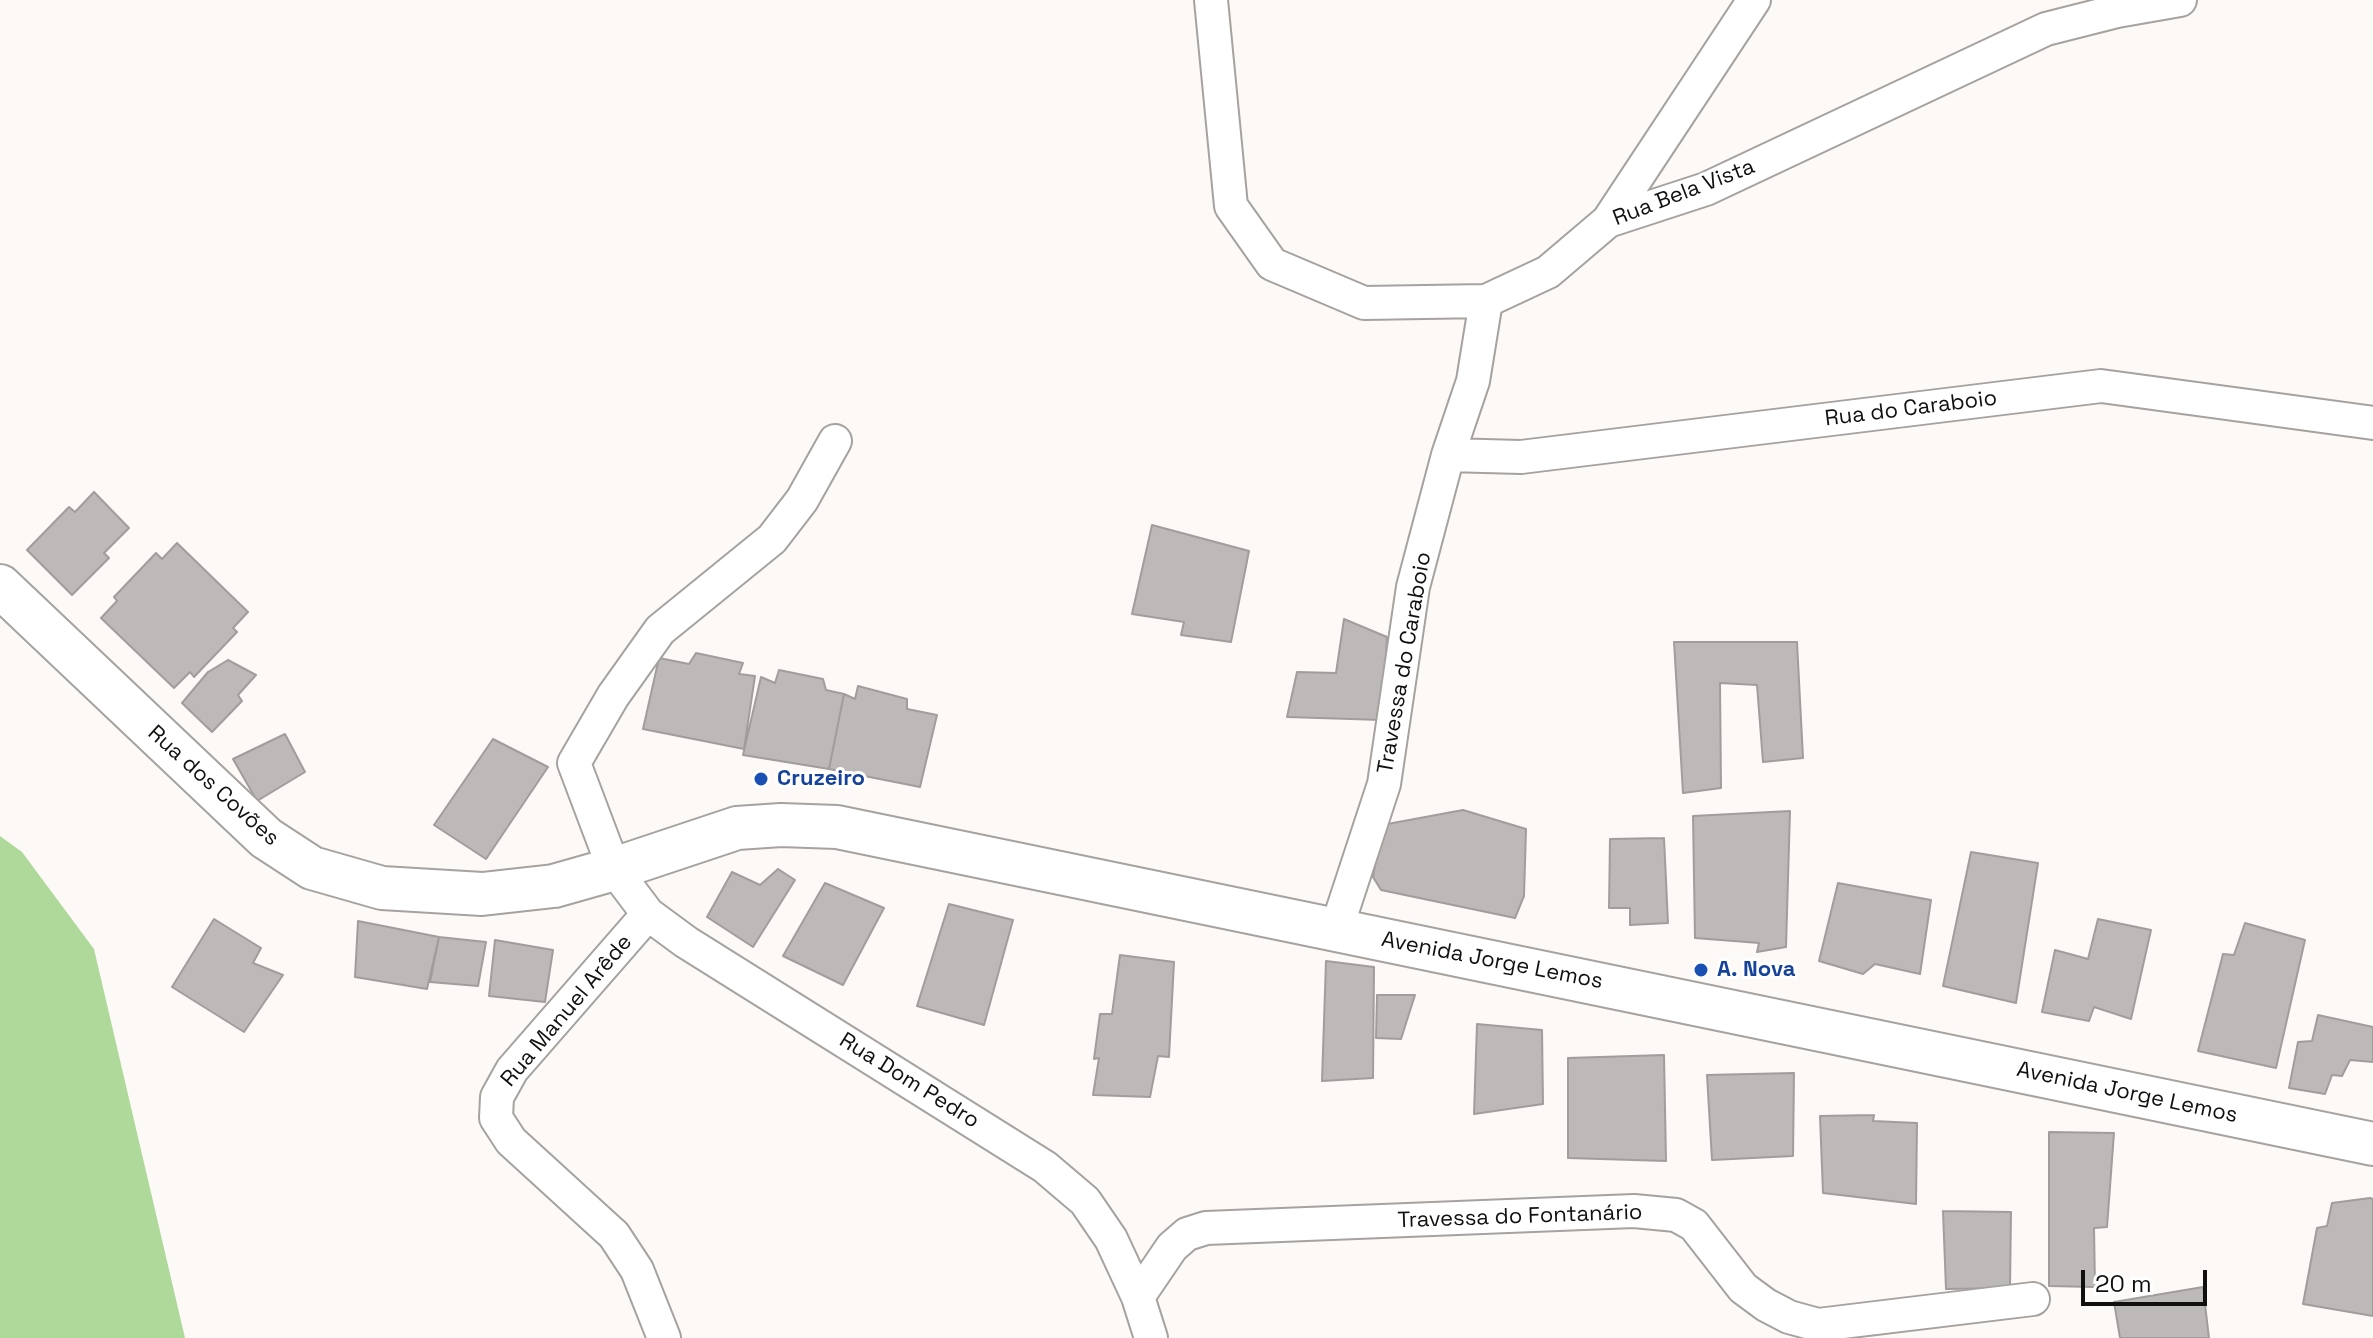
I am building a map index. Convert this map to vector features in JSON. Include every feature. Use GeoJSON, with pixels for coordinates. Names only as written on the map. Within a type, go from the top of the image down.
{"type":"FeatureCollection","features":[{"type":"Feature","properties":{"kind":"street","name":"Rua Bela Vista"},"geometry":{"type":"LineString","coordinates":[[1211,0],[1231,206],[1272,264],[1364,303],[1486,301],[1548,272],[1608,221],[1706,189],[2046,29],[2117,11],[2180,0]]}},
{"type":"Feature","properties":{"kind":"street"},"geometry":{"type":"LineString","coordinates":[[1608,221],[1754,0]]}},
{"type":"Feature","properties":{"kind":"street","name":"Travessa do Caraboio"},"geometry":{"type":"LineString","coordinates":[[1336,930],[1384,784],[1413,587],[1448,455],[1473,381],[1486,301]]}},
{"type":"Feature","properties":{"kind":"street","name":"Rua do Caraboio"},"geometry":{"type":"LineString","coordinates":[[1448,455],[1521,457],[2101,386],[2373,423]]}},
{"type":"Feature","properties":{"kind":"street","name":"Rua Dom Pedro"},"geometry":{"type":"LineString","coordinates":[[835,441],[802,500],[772,539],[660,630],[613,696],[574,763],[614,869],[648,914],[686,942],[1045,1167],[1085,1201],[1111,1239],[1138,1297],[1151,1338]]}},
{"type":"Feature","properties":{"kind":"street","name":"Rua dos Covões"},"geometry":{"type":"LineString","coordinates":[[0,586],[266,838],[312,868],[382,888],[482,894],[554,886],[614,869]]}},
{"type":"Feature","properties":{"kind":"street","name":"Avenida Jorge Lemos"},"geometry":{"type":"LineString","coordinates":[[614,869],[737,828],[781,825],[837,827],[2373,1144]]}},
{"type":"Feature","properties":{"kind":"street","name":"Rua Manuel Arêde"},"geometry":{"type":"LineString","coordinates":[[648,914],[512,1070],[497,1097],[496,1118],[511,1141],[614,1235],[637,1270],[664,1338]]}},
{"type":"Feature","properties":{"kind":"street","name":"Travessa do Fontanário"},"geometry":{"type":"LineString","coordinates":[[1138,1297],[1172,1247],[1187,1234],[1206,1228],[1634,1211],[1676,1215],[1694,1225],[1743,1288],[1789,1317],[1818,1325],[2033,1299]]}},
{"type":"Feature","properties":{"kind":"green space"},"geometry":{"type":"Polygon","coordinates":[[[0,836],[22,852],[94,949],[185,1338],[0,1338],[0,836]]]}},
{"type":"Feature","properties":{"kind":"building"},"geometry":{"type":"Polygon","coordinates":[[[94,492],[129,528],[104,553],[109,558],[72,595],[27,550],[69,507],[75,512],[94,492]]]}},
{"type":"Feature","properties":{"kind":"building"},"geometry":{"type":"Polygon","coordinates":[[[1152,525],[1249,551],[1231,642],[1181,635],[1184,622],[1132,614],[1152,525]]]}},
{"type":"Feature","properties":{"kind":"building"},"geometry":{"type":"Polygon","coordinates":[[[177,543],[248,612],[233,628],[237,632],[194,677],[190,672],[174,688],[101,618],[117,601],[114,597],[156,553],[162,559],[177,543]]]}},
{"type":"Feature","properties":{"kind":"building"},"geometry":{"type":"Polygon","coordinates":[[[1344,619],[1387,637],[1382,720],[1287,717],[1297,672],[1336,673],[1344,619]]]}},
{"type":"Feature","properties":{"kind":"building"},"geometry":{"type":"Polygon","coordinates":[[[1674,642],[1797,642],[1803,758],[1763,762],[1757,685],[1720,683],[1721,788],[1683,793],[1674,642]]]}},
{"type":"Feature","properties":{"kind":"building"},"geometry":{"type":"Polygon","coordinates":[[[696,653],[743,663],[739,674],[755,676],[744,749],[643,729],[659,658],[689,664],[696,653]]]}},
{"type":"Feature","properties":{"kind":"building"},"geometry":{"type":"Polygon","coordinates":[[[228,660],[256,675],[238,695],[242,701],[212,732],[182,703],[208,672],[228,660]]]}},
{"type":"Feature","properties":{"kind":"building"},"geometry":{"type":"Polygon","coordinates":[[[779,670],[823,679],[826,690],[844,694],[829,769],[743,755],[761,677],[775,683],[779,670]]]}},
{"type":"Feature","properties":{"kind":"building"},"geometry":{"type":"Polygon","coordinates":[[[858,686],[907,699],[907,709],[937,715],[920,787],[829,769],[844,694],[855,699],[858,686]]]}},
{"type":"Feature","properties":{"kind":"building"},"geometry":{"type":"Polygon","coordinates":[[[285,734],[305,772],[257,801],[233,759],[285,734]]]}},
{"type":"Feature","properties":{"kind":"building"},"geometry":{"type":"Polygon","coordinates":[[[493,739],[548,767],[486,859],[434,825],[493,739]]]}},
{"type":"Feature","properties":{"kind":"building"},"geometry":{"type":"Polygon","coordinates":[[[1463,810],[1526,829],[1524,896],[1515,918],[1381,890],[1373,877],[1382,825],[1463,810]]]}},
{"type":"Feature","properties":{"kind":"building"},"geometry":{"type":"Polygon","coordinates":[[[1790,811],[1786,947],[1757,952],[1759,943],[1695,938],[1693,816],[1790,811]]]}},
{"type":"Feature","properties":{"kind":"building"},"geometry":{"type":"Polygon","coordinates":[[[1664,838],[1668,923],[1630,925],[1630,908],[1609,908],[1610,839],[1664,838]]]}},
{"type":"Feature","properties":{"kind":"building"},"geometry":{"type":"Polygon","coordinates":[[[1971,852],[2038,863],[2016,1003],[1943,986],[1971,852]]]}},
{"type":"Feature","properties":{"kind":"building"},"geometry":{"type":"Polygon","coordinates":[[[778,869],[795,880],[753,947],[707,917],[732,872],[760,885],[778,869]]]}},
{"type":"Feature","properties":{"kind":"building"},"geometry":{"type":"Polygon","coordinates":[[[825,883],[884,908],[843,985],[783,956],[825,883]]]}},
{"type":"Feature","properties":{"kind":"building"},"geometry":{"type":"Polygon","coordinates":[[[1838,883],[1931,900],[1920,974],[1875,964],[1863,974],[1819,961],[1838,883]]]}},
{"type":"Feature","properties":{"kind":"building"},"geometry":{"type":"Polygon","coordinates":[[[949,904],[1013,920],[984,1025],[917,1006],[949,904]]]}},
{"type":"Feature","properties":{"kind":"building"},"geometry":{"type":"Polygon","coordinates":[[[214,919],[261,948],[253,963],[283,975],[244,1032],[172,987],[214,919]]]}},
{"type":"Feature","properties":{"kind":"building"},"geometry":{"type":"Polygon","coordinates":[[[2098,919],[2151,930],[2131,1019],[2094,1007],[2089,1021],[2042,1012],[2055,950],[2088,959],[2098,919]]]}},
{"type":"Feature","properties":{"kind":"building"},"geometry":{"type":"Polygon","coordinates":[[[358,921],[439,937],[427,989],[355,977],[358,921]]]}},
{"type":"Feature","properties":{"kind":"building"},"geometry":{"type":"Polygon","coordinates":[[[2245,923],[2305,940],[2276,1068],[2198,1051],[2223,954],[2234,955],[2245,923]]]}},
{"type":"Feature","properties":{"kind":"building"},"geometry":{"type":"Polygon","coordinates":[[[439,937],[486,942],[478,986],[430,982],[439,937]]]}},
{"type":"Feature","properties":{"kind":"building"},"geometry":{"type":"Polygon","coordinates":[[[495,940],[553,950],[545,1002],[489,996],[495,940]]]}},
{"type":"Feature","properties":{"kind":"building"},"geometry":{"type":"Polygon","coordinates":[[[1120,955],[1174,962],[1169,1057],[1158,1056],[1150,1097],[1093,1095],[1099,1058],[1094,1059],[1100,1014],[1112,1014],[1120,955]]]}},
{"type":"Feature","properties":{"kind":"building"},"geometry":{"type":"Polygon","coordinates":[[[1326,961],[1374,967],[1373,1078],[1322,1081],[1326,961]]]}},
{"type":"Feature","properties":{"kind":"building"},"geometry":{"type":"Polygon","coordinates":[[[1377,995],[1415,995],[1401,1039],[1376,1038],[1377,995]]]}},
{"type":"Feature","properties":{"kind":"building"},"geometry":{"type":"Polygon","coordinates":[[[2318,1015],[2373,1027],[2373,1062],[2350,1060],[2342,1076],[2332,1075],[2325,1094],[2289,1088],[2298,1042],[2312,1041],[2318,1015]]]}},
{"type":"Feature","properties":{"kind":"building"},"geometry":{"type":"Polygon","coordinates":[[[1477,1024],[1542,1030],[1543,1104],[1474,1114],[1477,1024]]]}},
{"type":"Feature","properties":{"kind":"building"},"geometry":{"type":"Polygon","coordinates":[[[1664,1055],[1666,1161],[1568,1158],[1568,1058],[1664,1055]]]}},
{"type":"Feature","properties":{"kind":"building"},"geometry":{"type":"Polygon","coordinates":[[[1794,1073],[1793,1156],[1712,1160],[1707,1075],[1794,1073]]]}},
{"type":"Feature","properties":{"kind":"building"},"geometry":{"type":"Polygon","coordinates":[[[1874,1115],[1873,1121],[1917,1123],[1916,1204],[1823,1193],[1820,1116],[1874,1115]]]}},
{"type":"Feature","properties":{"kind":"building"},"geometry":{"type":"Polygon","coordinates":[[[2049,1132],[2114,1133],[2107,1227],[2094,1228],[2095,1287],[2049,1286],[2049,1132]]]}},
{"type":"Feature","properties":{"kind":"building"},"geometry":{"type":"Polygon","coordinates":[[[2373,1199],[2373,1316],[2303,1304],[2317,1228],[2327,1226],[2332,1203],[2373,1199]]]}},
{"type":"Feature","properties":{"kind":"building"},"geometry":{"type":"Polygon","coordinates":[[[1943,1211],[2011,1212],[2010,1288],[1946,1289],[1943,1211]]]}},
{"type":"Feature","properties":{"kind":"building"},"geometry":{"type":"Polygon","coordinates":[[[2203,1287],[2209,1338],[2120,1338],[2114,1302],[2203,1287]]]}},
{"type":"Feature","properties":{"kind":"place","name":"Cruzeiro"},"geometry":{"type":"Point","coordinates":[761,779]}},
{"type":"Feature","properties":{"kind":"place","name":"A. Nova"},"geometry":{"type":"Point","coordinates":[1701,970]}}]}
